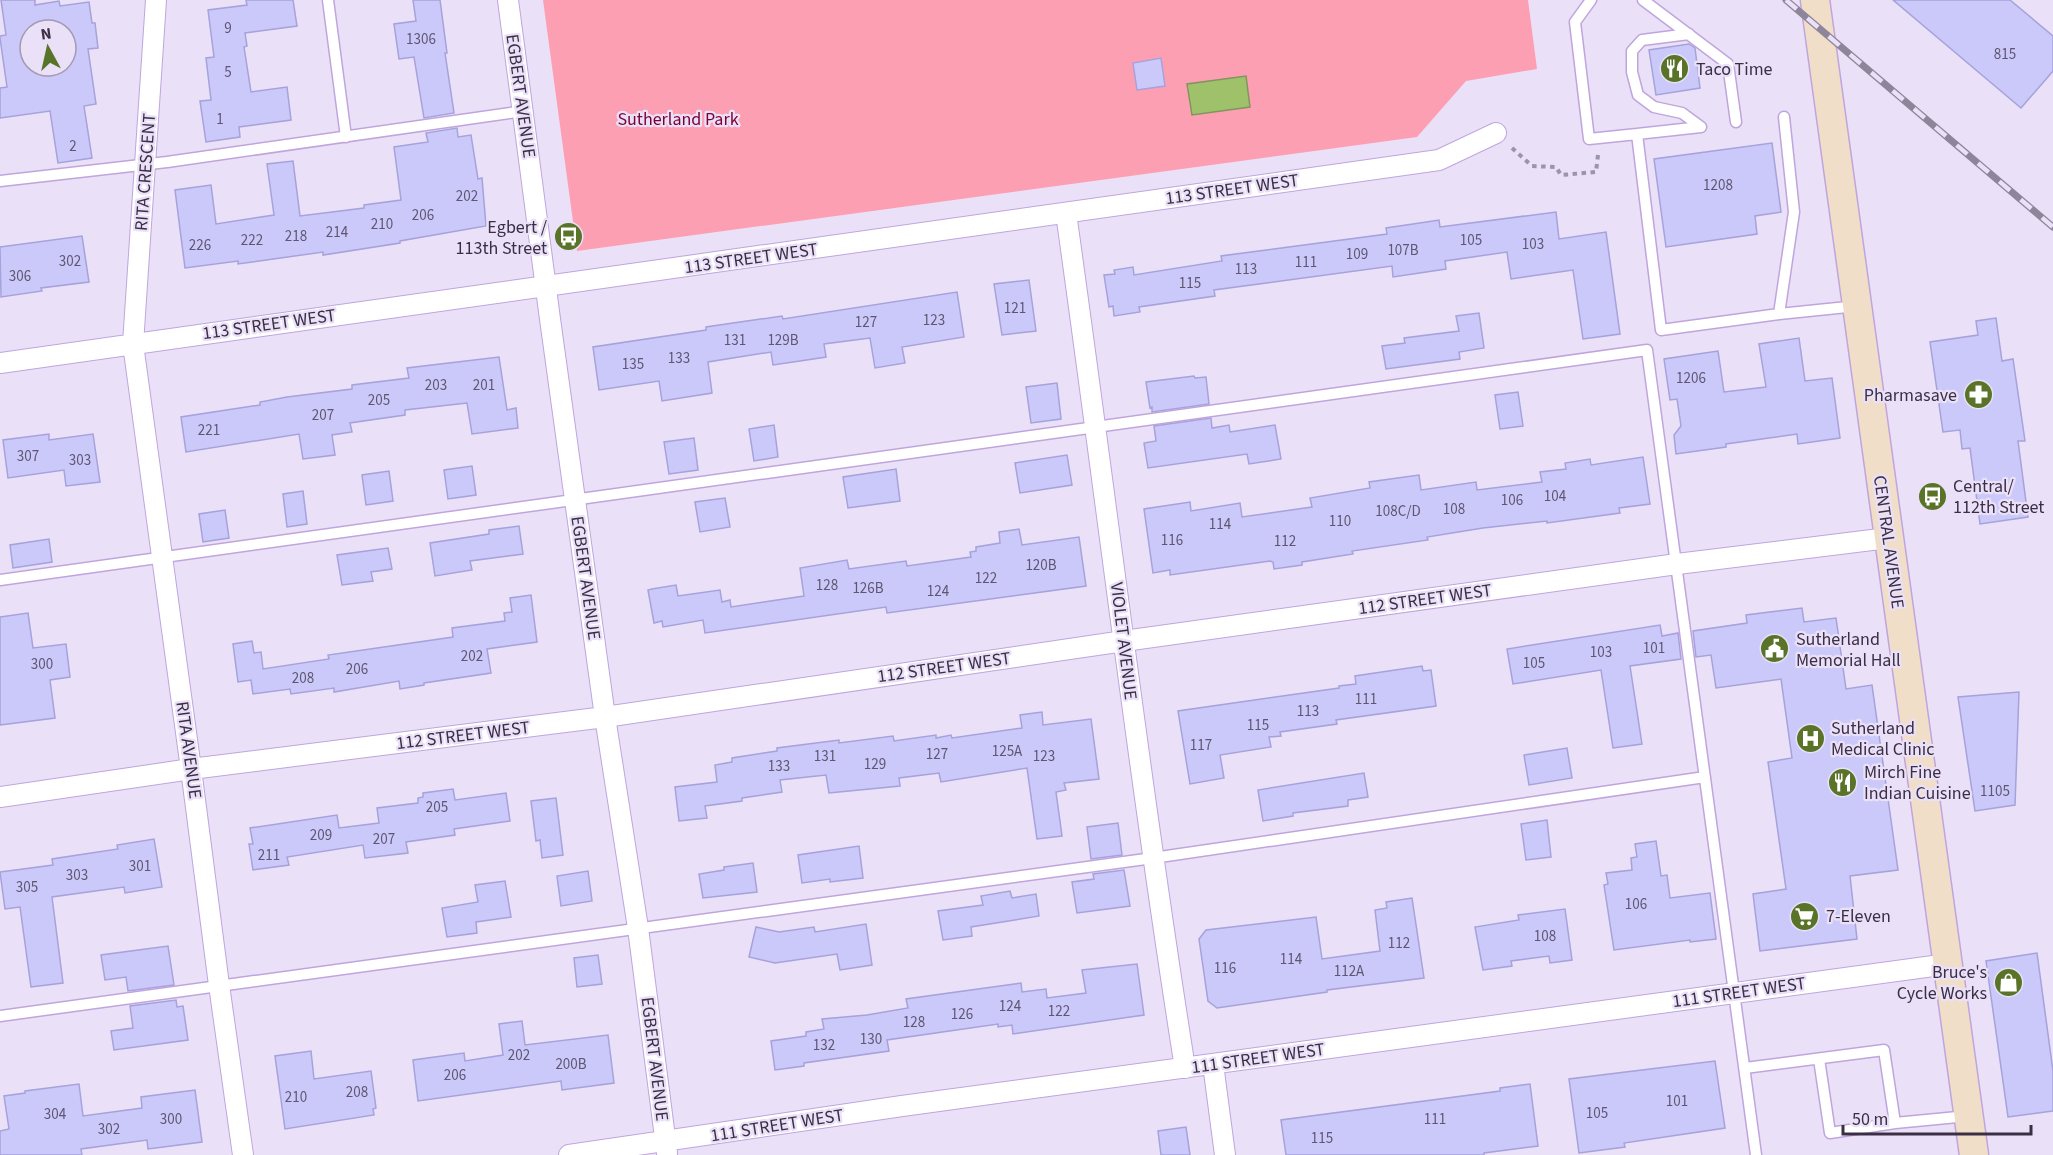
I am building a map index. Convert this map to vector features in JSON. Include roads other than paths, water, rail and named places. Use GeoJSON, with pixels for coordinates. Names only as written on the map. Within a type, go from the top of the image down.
{"type":"FeatureCollection","features":[{"type":"Feature","properties":{"kind":"main road","name":"CENTRAL AVENUE"},"geometry":{"type":"LineString","coordinates":[[1815,0],[1974,1155]]}},
{"type":"Feature","properties":{"kind":"street","name":"RITA CRESCENT"},"geometry":{"type":"LineString","coordinates":[[133,344],[156,0]]}},
{"type":"Feature","properties":{"kind":"street","name":"EGBERT AVENUE"},"geometry":{"type":"LineString","coordinates":[[508,0],[574,499],[638,928],[666,1148]]}},
{"type":"Feature","properties":{"kind":"street","name":"113 STREET WEST"},"geometry":{"type":"LineString","coordinates":[[0,363],[1439,160],[1496,133]]}},
{"type":"Feature","properties":{"kind":"street","name":"VIOLET AVENUE"},"geometry":{"type":"LineString","coordinates":[[1066,213],[1153,858],[1185,1068]]}},
{"type":"Feature","properties":{"kind":"street","name":"RITA AVENUE"},"geometry":{"type":"LineString","coordinates":[[133,344],[243,1155]]}},
{"type":"Feature","properties":{"kind":"street","name":"112 STREET WEST"},"geometry":{"type":"LineString","coordinates":[[0,797],[191,769],[605,717],[1124,641],[1677,564],[1888,538]]}},
{"type":"Feature","properties":{"kind":"street","name":"111 STREET WEST"},"geometry":{"type":"LineString","coordinates":[[569,1155],[666,1148],[902,1106],[1948,964]]}},
{"type":"Feature","properties":{"kind":"street"},"geometry":{"type":"LineString","coordinates":[[1213,1064],[1226,1155]]}},
{"type":"Feature","properties":{"kind":"lane"},"geometry":{"type":"LineString","coordinates":[[328,0],[346,137]]}},
{"type":"Feature","properties":{"kind":"lane"},"geometry":{"type":"LineString","coordinates":[[1591,0],[1575,22],[1588,139],[1701,127],[1682,113],[1654,107],[1638,95],[1632,72],[1632,51],[1642,40],[1689,34]]}},
{"type":"Feature","properties":{"kind":"lane"},"geometry":{"type":"LineString","coordinates":[[1643,0],[1728,63],[1736,122]]}},
{"type":"Feature","properties":{"kind":"lane"},"geometry":{"type":"LineString","coordinates":[[0,181],[145,165],[524,111]]}},
{"type":"Feature","properties":{"kind":"lane"},"geometry":{"type":"LineString","coordinates":[[1779,314],[1794,212],[1784,117]]}},
{"type":"Feature","properties":{"kind":"lane"},"geometry":{"type":"LineString","coordinates":[[1637,134],[1661,330],[1857,306]]}},
{"type":"Feature","properties":{"kind":"lane"},"geometry":{"type":"LineString","coordinates":[[0,580],[1647,350],[1756,1155]]}},
{"type":"Feature","properties":{"kind":"lane"},"geometry":{"type":"LineString","coordinates":[[0,1016],[1153,858],[1705,777]]}},
{"type":"Feature","properties":{"kind":"lane"},"geometry":{"type":"LineString","coordinates":[[1745,1068],[1884,1050],[1895,1123]]}},
{"type":"Feature","properties":{"kind":"lane"},"geometry":{"type":"LineString","coordinates":[[1819,1059],[1830,1133],[1895,1123],[1969,1116]]}},
{"type":"Feature","properties":{"kind":"railway"},"geometry":{"type":"LineString","coordinates":[[1786,0],[2053,227]]}},
{"type":"Feature","properties":{"kind":"place","name":"Taco Time"},"geometry":{"type":"Point","coordinates":[1675,69]}},
{"type":"Feature","properties":{"kind":"place","name":"Egbert / 113th Street"},"geometry":{"type":"Point","coordinates":[568,237]}},
{"type":"Feature","properties":{"kind":"place","name":"Pharmasave"},"geometry":{"type":"Point","coordinates":[1978,395]}},
{"type":"Feature","properties":{"kind":"place","name":"Central/ 112th Street"},"geometry":{"type":"Point","coordinates":[1932,496]}},
{"type":"Feature","properties":{"kind":"place","name":"Sutherland Memorial Hall"},"geometry":{"type":"Point","coordinates":[1775,649]}},
{"type":"Feature","properties":{"kind":"place","name":"Sutherland Medical Clinic"},"geometry":{"type":"Point","coordinates":[1810,738]}},
{"type":"Feature","properties":{"kind":"place","name":"Mirch Fine Indian Cuisine"},"geometry":{"type":"Point","coordinates":[1843,782]}},
{"type":"Feature","properties":{"kind":"place","name":"7-Eleven"},"geometry":{"type":"Point","coordinates":[1805,916]}},
{"type":"Feature","properties":{"kind":"place","name":"Bruce's Cycle Works"},"geometry":{"type":"Point","coordinates":[2008,982]}},
{"type":"Feature","properties":{"kind":"park label","name":"Sutherland Park"},"geometry":{"type":"Point","coordinates":[678,119]}}]}
